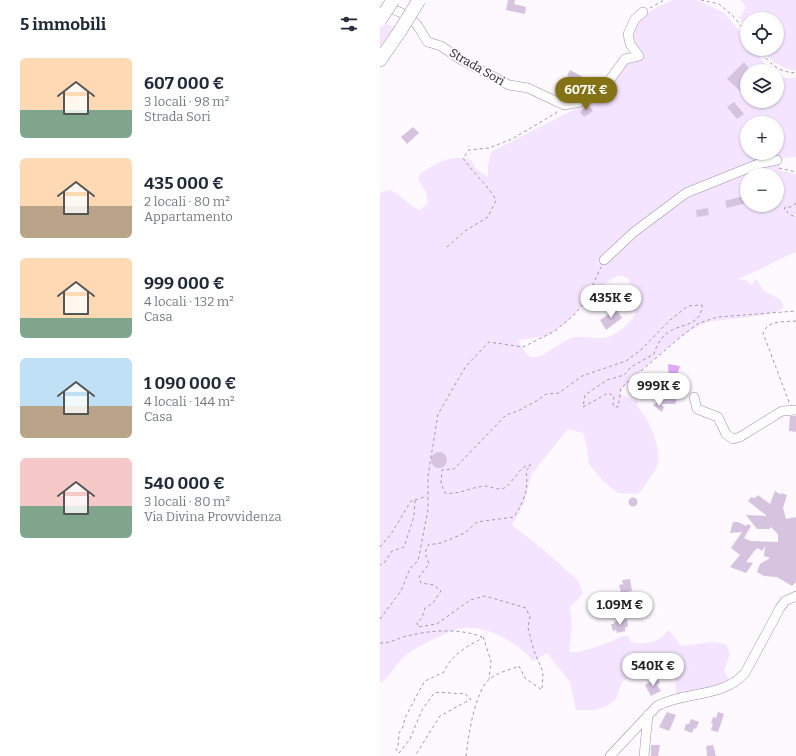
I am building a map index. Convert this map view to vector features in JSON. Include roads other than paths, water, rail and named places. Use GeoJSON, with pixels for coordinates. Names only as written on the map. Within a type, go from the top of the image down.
{"type":"FeatureCollection","features":[{"type":"Feature","properties":{"kind":"highway"},"geometry":{"type":"LineString","coordinates":[[380,20],[393,0]]}},
{"type":"Feature","properties":{"kind":"highway"},"geometry":{"type":"LineString","coordinates":[[380,60],[419,0]]}},
{"type":"Feature","properties":{"kind":"street","name":"Strada Sori"},"geometry":{"type":"LineString","coordinates":[[380,13],[385,10],[393,10],[405,15],[415,23],[428,42],[441,46],[460,59],[508,85],[528,88],[561,104],[581,102],[606,85],[625,59],[639,56],[630,44],[628,34],[635,19],[643,12]]}},
{"type":"Feature","properties":{"kind":"street"},"geometry":{"type":"LineString","coordinates":[[604,260],[634,232],[686,193],[758,164],[777,160]]}},
{"type":"Feature","properties":{"kind":"street"},"geometry":{"type":"LineString","coordinates":[[694,397],[697,409],[718,417],[726,434],[732,439],[740,437],[782,411],[793,410]]}},
{"type":"Feature","properties":{"kind":"street"},"geometry":{"type":"LineString","coordinates":[[610,756],[648,715],[663,703],[726,688],[739,680],[745,673],[780,608],[790,597],[796,596]]}},
{"type":"Feature","properties":{"kind":"street"},"geometry":{"type":"LineString","coordinates":[[644,756],[648,715]]}}]}
